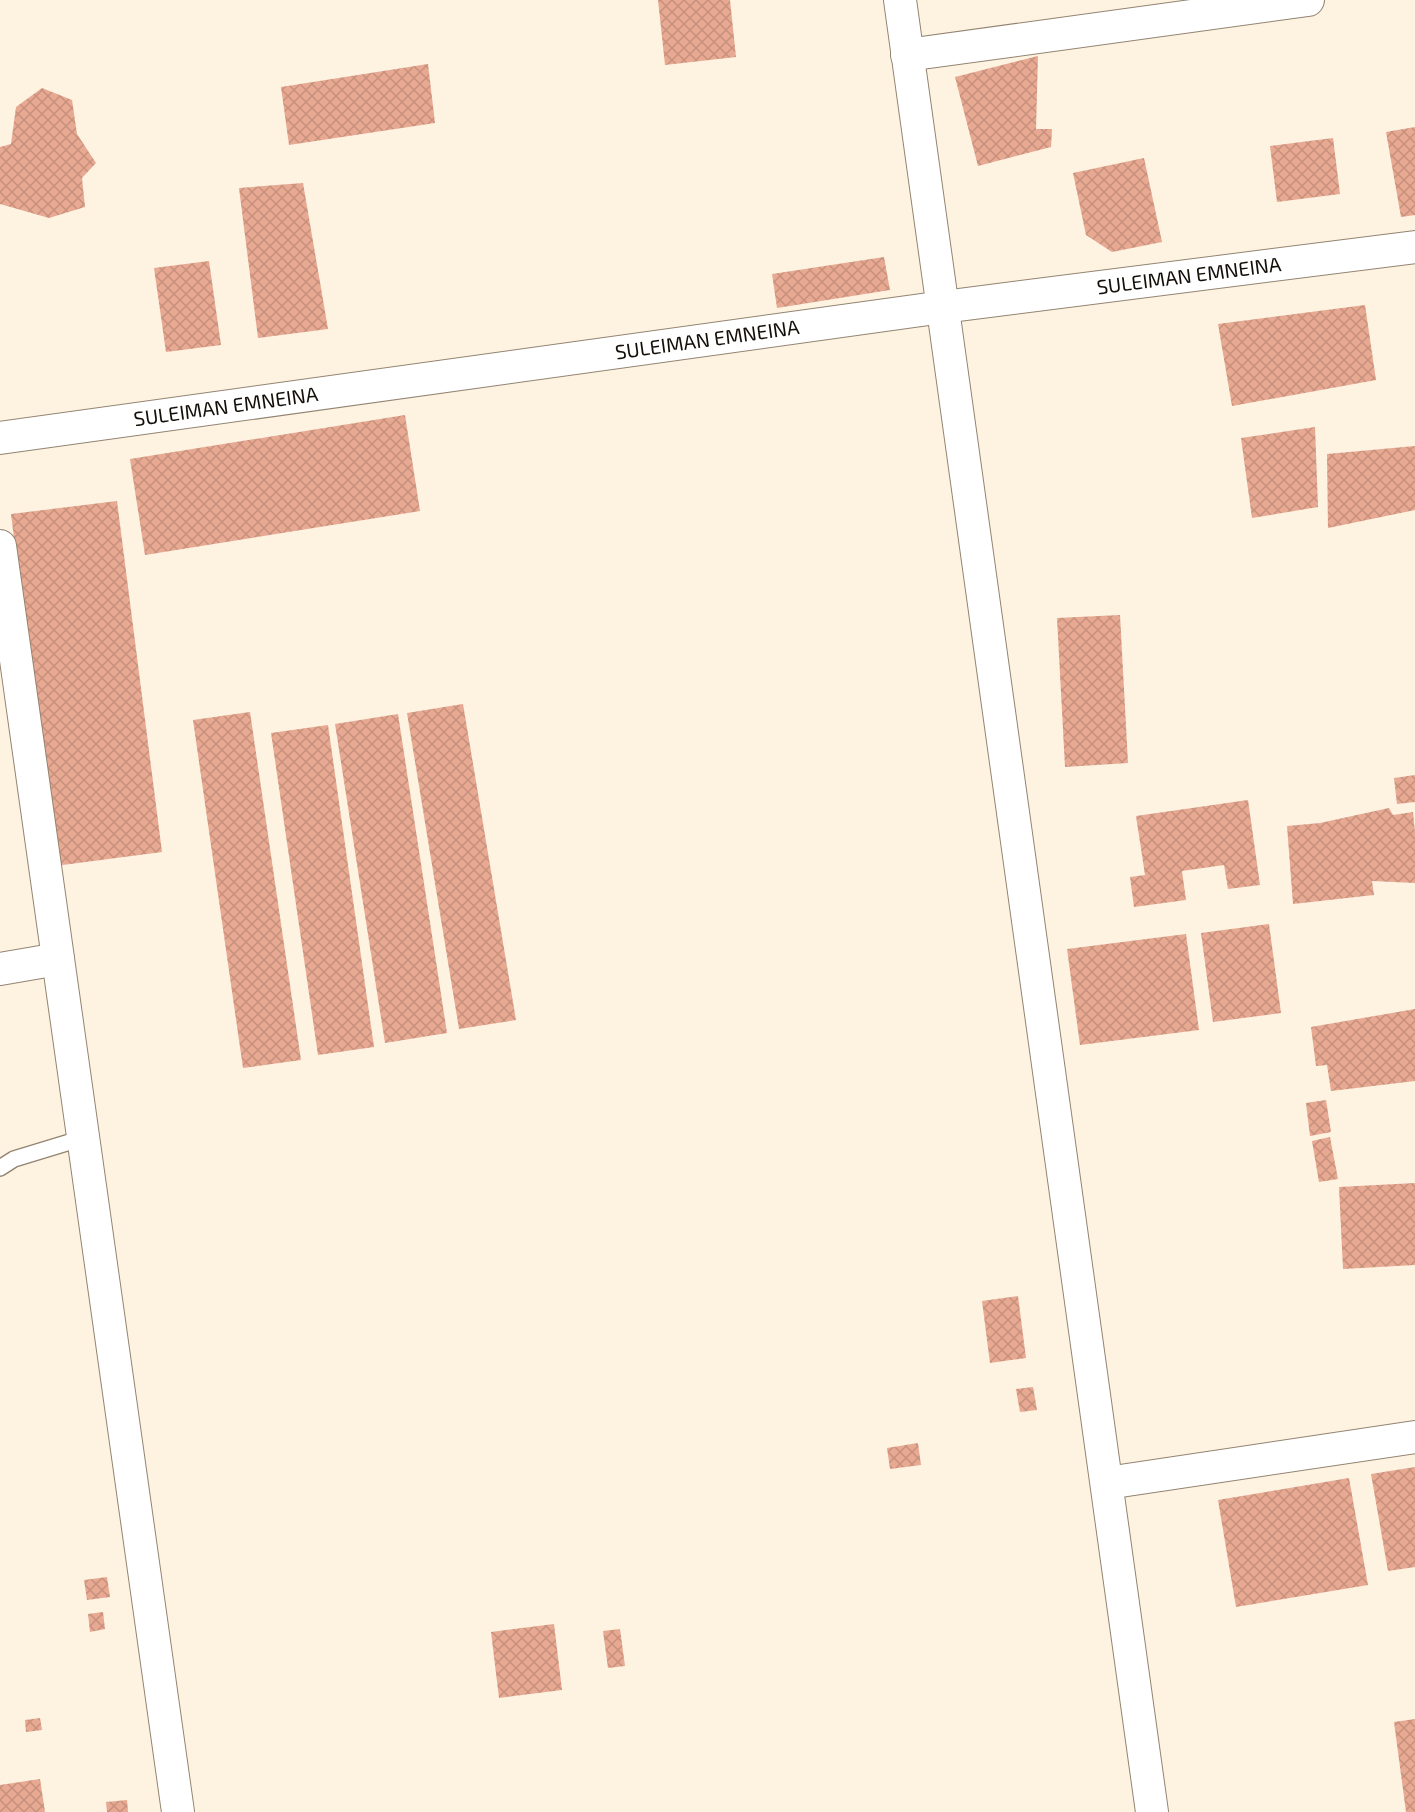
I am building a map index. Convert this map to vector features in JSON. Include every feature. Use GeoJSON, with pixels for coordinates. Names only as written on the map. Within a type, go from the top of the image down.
{"type":"FeatureCollection","features":[{"type":"Feature","properties":{"kind":"street"},"geometry":{"type":"LineString","coordinates":[[900,0],[1152,1812]]}},
{"type":"Feature","properties":{"kind":"street"},"geometry":{"type":"LineString","coordinates":[[907,55],[1308,0]]}},
{"type":"Feature","properties":{"kind":"street","name":"SULEIMAN EMNEINA"},"geometry":{"type":"LineString","coordinates":[[0,438],[943,307],[1415,247]]}},
{"type":"Feature","properties":{"kind":"street"},"geometry":{"type":"LineString","coordinates":[[0,546],[10,691],[58,959],[178,1812]]}},
{"type":"Feature","properties":{"kind":"street"},"geometry":{"type":"LineString","coordinates":[[0,969],[58,959]]}},
{"type":"Feature","properties":{"kind":"street"},"geometry":{"type":"LineString","coordinates":[[1107,1483],[1415,1437]]}},
{"type":"Feature","properties":{"kind":"lane"},"geometry":{"type":"LineString","coordinates":[[0,1168],[14,1159],[83,1138]]}},
{"type":"Feature","properties":{"kind":"building"},"geometry":{"type":"Polygon","coordinates":[[[658,0],[730,0],[736,57],[665,65],[658,0]]]}},
{"type":"Feature","properties":{"kind":"building"},"geometry":{"type":"Polygon","coordinates":[[[1038,56],[1036,129],[1052,129],[1051,147],[978,166],[955,77],[1038,56]]]}},
{"type":"Feature","properties":{"kind":"building"},"geometry":{"type":"Polygon","coordinates":[[[428,64],[435,123],[289,145],[281,87],[428,64]]]}},
{"type":"Feature","properties":{"kind":"building"},"geometry":{"type":"Polygon","coordinates":[[[42,88],[72,100],[77,134],[96,163],[82,178],[85,207],[49,218],[0,204],[0,147],[11,144],[16,107],[42,88]]]}},
{"type":"Feature","properties":{"kind":"building"},"geometry":{"type":"Polygon","coordinates":[[[1415,127],[1415,215],[1401,217],[1386,132],[1415,127]]]}},
{"type":"Feature","properties":{"kind":"building"},"geometry":{"type":"Polygon","coordinates":[[[1333,138],[1340,194],[1277,202],[1270,146],[1333,138]]]}},
{"type":"Feature","properties":{"kind":"building"},"geometry":{"type":"Polygon","coordinates":[[[1144,158],[1162,242],[1112,252],[1086,235],[1073,173],[1144,158]]]}},
{"type":"Feature","properties":{"kind":"building"},"geometry":{"type":"Polygon","coordinates":[[[303,183],[328,329],[258,338],[239,188],[303,183]]]}},
{"type":"Feature","properties":{"kind":"building"},"geometry":{"type":"Polygon","coordinates":[[[884,257],[890,290],[777,308],[772,274],[884,257]]]}},
{"type":"Feature","properties":{"kind":"building"},"geometry":{"type":"Polygon","coordinates":[[[209,261],[221,345],[166,352],[154,268],[209,261]]]}},
{"type":"Feature","properties":{"kind":"building"},"geometry":{"type":"Polygon","coordinates":[[[1365,305],[1376,380],[1232,406],[1218,324],[1365,305]]]}},
{"type":"Feature","properties":{"kind":"building"},"geometry":{"type":"Polygon","coordinates":[[[405,415],[420,511],[145,555],[130,459],[405,415]]]}},
{"type":"Feature","properties":{"kind":"building"},"geometry":{"type":"Polygon","coordinates":[[[1315,427],[1318,507],[1252,518],[1241,438],[1315,427]]]}},
{"type":"Feature","properties":{"kind":"building"},"geometry":{"type":"Polygon","coordinates":[[[1415,446],[1415,510],[1328,528],[1327,454],[1415,446]]]}},
{"type":"Feature","properties":{"kind":"building"},"geometry":{"type":"Polygon","coordinates":[[[117,501],[162,852],[55,866],[11,514],[117,501]]]}},
{"type":"Feature","properties":{"kind":"building"},"geometry":{"type":"Polygon","coordinates":[[[1120,615],[1128,763],[1065,767],[1057,618],[1120,615]]]}},
{"type":"Feature","properties":{"kind":"building"},"geometry":{"type":"Polygon","coordinates":[[[463,704],[516,1020],[459,1029],[407,713],[463,704]]]}},
{"type":"Feature","properties":{"kind":"building"},"geometry":{"type":"Polygon","coordinates":[[[250,712],[301,1060],[243,1068],[193,720],[250,712]]]}},
{"type":"Feature","properties":{"kind":"building"},"geometry":{"type":"Polygon","coordinates":[[[398,714],[447,1033],[385,1043],[335,724],[398,714]]]}},
{"type":"Feature","properties":{"kind":"building"},"geometry":{"type":"Polygon","coordinates":[[[328,725],[374,1047],[318,1055],[271,733],[328,725]]]}},
{"type":"Feature","properties":{"kind":"building"},"geometry":{"type":"Polygon","coordinates":[[[1415,775],[1415,802],[1397,804],[1394,778],[1415,775]]]}},
{"type":"Feature","properties":{"kind":"building"},"geometry":{"type":"Polygon","coordinates":[[[1248,800],[1260,885],[1228,889],[1224,865],[1182,871],[1186,900],[1134,907],[1130,877],[1145,875],[1136,816],[1248,800]]]}},
{"type":"Feature","properties":{"kind":"building"},"geometry":{"type":"Polygon","coordinates":[[[1389,808],[1393,815],[1413,812],[1415,883],[1372,881],[1374,895],[1293,904],[1287,826],[1320,823],[1389,808]]]}},
{"type":"Feature","properties":{"kind":"building"},"geometry":{"type":"Polygon","coordinates":[[[1269,924],[1281,1013],[1213,1022],[1201,933],[1269,924]]]}},
{"type":"Feature","properties":{"kind":"building"},"geometry":{"type":"Polygon","coordinates":[[[1186,934],[1199,1030],[1080,1045],[1067,949],[1186,934]]]}},
{"type":"Feature","properties":{"kind":"building"},"geometry":{"type":"Polygon","coordinates":[[[1415,1009],[1415,1081],[1331,1091],[1327,1065],[1316,1066],[1311,1027],[1415,1009]]]}},
{"type":"Feature","properties":{"kind":"building"},"geometry":{"type":"Polygon","coordinates":[[[1326,1100],[1331,1132],[1310,1136],[1306,1103],[1326,1100]]]}},
{"type":"Feature","properties":{"kind":"building"},"geometry":{"type":"Polygon","coordinates":[[[1330,1137],[1338,1179],[1319,1182],[1312,1141],[1330,1137]]]}},
{"type":"Feature","properties":{"kind":"building"},"geometry":{"type":"Polygon","coordinates":[[[1415,1183],[1415,1265],[1343,1269],[1339,1187],[1415,1183]]]}},
{"type":"Feature","properties":{"kind":"building"},"geometry":{"type":"Polygon","coordinates":[[[1018,1296],[1026,1358],[990,1363],[982,1301],[1018,1296]]]}},
{"type":"Feature","properties":{"kind":"building"},"geometry":{"type":"Polygon","coordinates":[[[1033,1387],[1037,1410],[1020,1412],[1016,1389],[1033,1387]]]}},
{"type":"Feature","properties":{"kind":"building"},"geometry":{"type":"Polygon","coordinates":[[[918,1443],[921,1465],[890,1469],[887,1448],[918,1443]]]}},
{"type":"Feature","properties":{"kind":"building"},"geometry":{"type":"Polygon","coordinates":[[[1415,1467],[1415,1567],[1388,1571],[1371,1474],[1415,1467]]]}},
{"type":"Feature","properties":{"kind":"building"},"geometry":{"type":"Polygon","coordinates":[[[1349,1478],[1368,1585],[1236,1607],[1218,1500],[1349,1478]]]}},
{"type":"Feature","properties":{"kind":"building"},"geometry":{"type":"Polygon","coordinates":[[[107,1577],[110,1597],[87,1600],[84,1580],[107,1577]]]}},
{"type":"Feature","properties":{"kind":"building"},"geometry":{"type":"Polygon","coordinates":[[[103,1612],[105,1629],[90,1632],[88,1614],[103,1612]]]}},
{"type":"Feature","properties":{"kind":"building"},"geometry":{"type":"Polygon","coordinates":[[[554,1624],[562,1690],[499,1698],[491,1632],[554,1624]]]}},
{"type":"Feature","properties":{"kind":"building"},"geometry":{"type":"Polygon","coordinates":[[[620,1629],[625,1666],[608,1668],[603,1631],[620,1629]]]}},
{"type":"Feature","properties":{"kind":"building"},"geometry":{"type":"Polygon","coordinates":[[[40,1718],[42,1730],[26,1732],[25,1720],[40,1718]]]}},
{"type":"Feature","properties":{"kind":"building"},"geometry":{"type":"Polygon","coordinates":[[[1415,1719],[1415,1812],[1406,1812],[1394,1722],[1415,1719]]]}},
{"type":"Feature","properties":{"kind":"building"},"geometry":{"type":"Polygon","coordinates":[[[40,1779],[45,1812],[0,1812],[0,1785],[40,1779]]]}},
{"type":"Feature","properties":{"kind":"building"},"geometry":{"type":"Polygon","coordinates":[[[127,1800],[128,1812],[107,1812],[106,1802],[127,1800]]]}}]}
